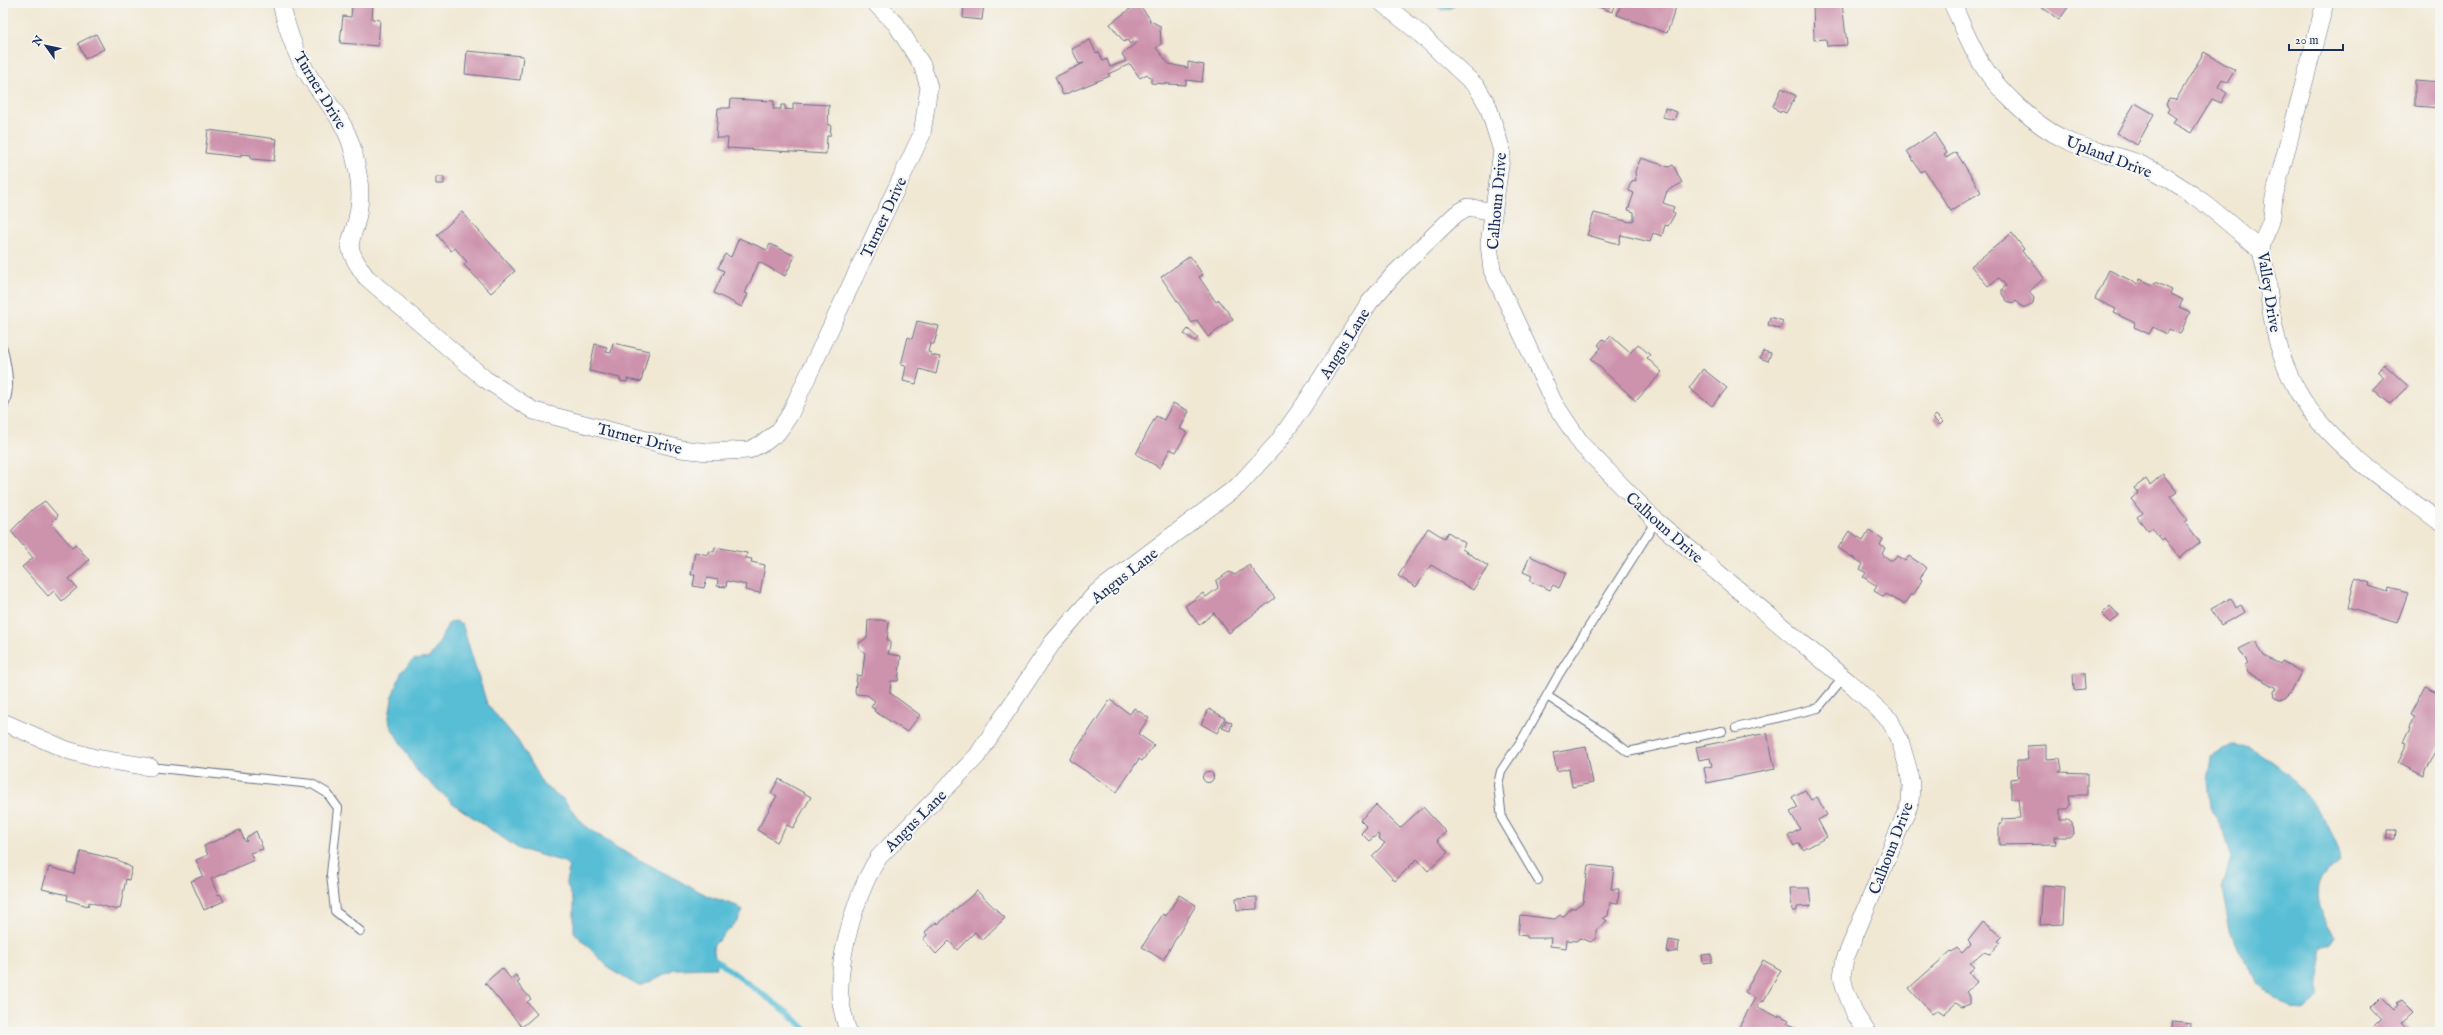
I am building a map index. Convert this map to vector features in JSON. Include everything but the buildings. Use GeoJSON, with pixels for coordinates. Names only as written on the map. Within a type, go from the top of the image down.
{"type":"FeatureCollection","features":[{"type":"Feature","properties":{"kind":"street","name":"Turner Drive"},"geometry":{"type":"LineString","coordinates":[[281,3],[286,25],[298,56],[310,78],[341,118],[352,146],[360,181],[360,207],[349,241],[352,256],[366,277],[485,379],[534,411],[681,449],[708,452],[750,450],[778,432],[810,373],[922,134],[929,87],[922,65],[896,24],[875,3]]}},
{"type":"Feature","properties":{"kind":"street","name":"Calhoun Drive"},"geometry":{"type":"LineString","coordinates":[[1382,3],[1427,40],[1477,87],[1488,106],[1502,151],[1489,244],[1492,270],[1554,403],[1582,445],[1656,521],[1843,678],[1890,720],[1901,744],[1911,785],[1910,803],[1845,959],[1842,976],[1845,989],[1855,1014],[1867,1032]]}},
{"type":"Feature","properties":{"kind":"street","name":"Upland Drive"},"geometry":{"type":"LineString","coordinates":[[1952,3],[1983,66],[2011,99],[2040,123],[2059,137],[2091,150],[2136,163],[2172,181],[2232,225],[2261,250]]}},
{"type":"Feature","properties":{"kind":"street","name":"Valley Drive"},"geometry":{"type":"LineString","coordinates":[[2325,3],[2274,197],[2271,219],[2261,250],[2267,269],[2270,304],[2280,349],[2298,392],[2330,433],[2389,485],[2440,522]]}},
{"type":"Feature","properties":{"kind":"street","name":"Angus Lane"},"geometry":{"type":"LineString","coordinates":[[848,1032],[840,996],[844,954],[859,896],[868,874],[879,857],[977,756],[1053,642],[1096,593],[1232,491],[1259,465],[1304,405],[1369,303],[1396,272],[1456,214],[1468,207],[1493,212]]}},
{"type":"Feature","properties":{"kind":"street"},"geometry":{"type":"LineString","coordinates":[[3,722],[67,750],[95,758],[150,767]]}},
{"type":"Feature","properties":{"kind":"lane"},"geometry":{"type":"LineString","coordinates":[[3,349],[8,377],[8,397],[3,407]]}},
{"type":"Feature","properties":{"kind":"lane"},"geometry":{"type":"LineString","coordinates":[[1538,880],[1502,819],[1498,785],[1501,771],[1656,521]]}},
{"type":"Feature","properties":{"kind":"lane"},"geometry":{"type":"LineString","coordinates":[[1736,728],[1818,708],[1843,678]]}},
{"type":"Feature","properties":{"kind":"lane"},"geometry":{"type":"LineString","coordinates":[[1547,696],[1601,731],[1628,752],[1722,731]]}},
{"type":"Feature","properties":{"kind":"lane"},"geometry":{"type":"LineString","coordinates":[[150,767],[312,784],[327,793],[338,808],[331,874],[335,911],[360,931]]}},
{"type":"Feature","properties":{"kind":"water"},"geometry":{"type":"Polygon","coordinates":[[[1431,3],[1457,3],[1449,9],[1442,10],[1431,3]]]}},
{"type":"Feature","properties":{"kind":"water"},"geometry":{"type":"Polygon","coordinates":[[[455,621],[462,624],[487,704],[518,741],[543,785],[563,799],[583,824],[619,849],[708,896],[737,906],[743,911],[736,923],[713,946],[717,968],[674,969],[643,985],[637,985],[611,970],[574,932],[574,902],[566,882],[569,868],[565,862],[519,849],[455,805],[417,771],[390,725],[389,717],[393,694],[402,671],[413,660],[429,658],[438,645],[448,624],[455,621]]]}},
{"type":"Feature","properties":{"kind":"water"},"geometry":{"type":"Polygon","coordinates":[[[2232,746],[2250,748],[2256,751],[2276,765],[2300,788],[2323,819],[2336,842],[2339,853],[2340,861],[2325,873],[2320,881],[2317,897],[2322,914],[2335,936],[2331,943],[2323,946],[2318,977],[2318,996],[2304,1010],[2291,1009],[2258,984],[2250,966],[2238,950],[2230,930],[2222,889],[2231,858],[2223,831],[2211,807],[2208,781],[2211,757],[2232,746]]]}},
{"type":"Feature","properties":{"kind":"waterway"},"geometry":{"type":"LineString","coordinates":[[712,957],[792,1016],[808,1032]]}}]}
